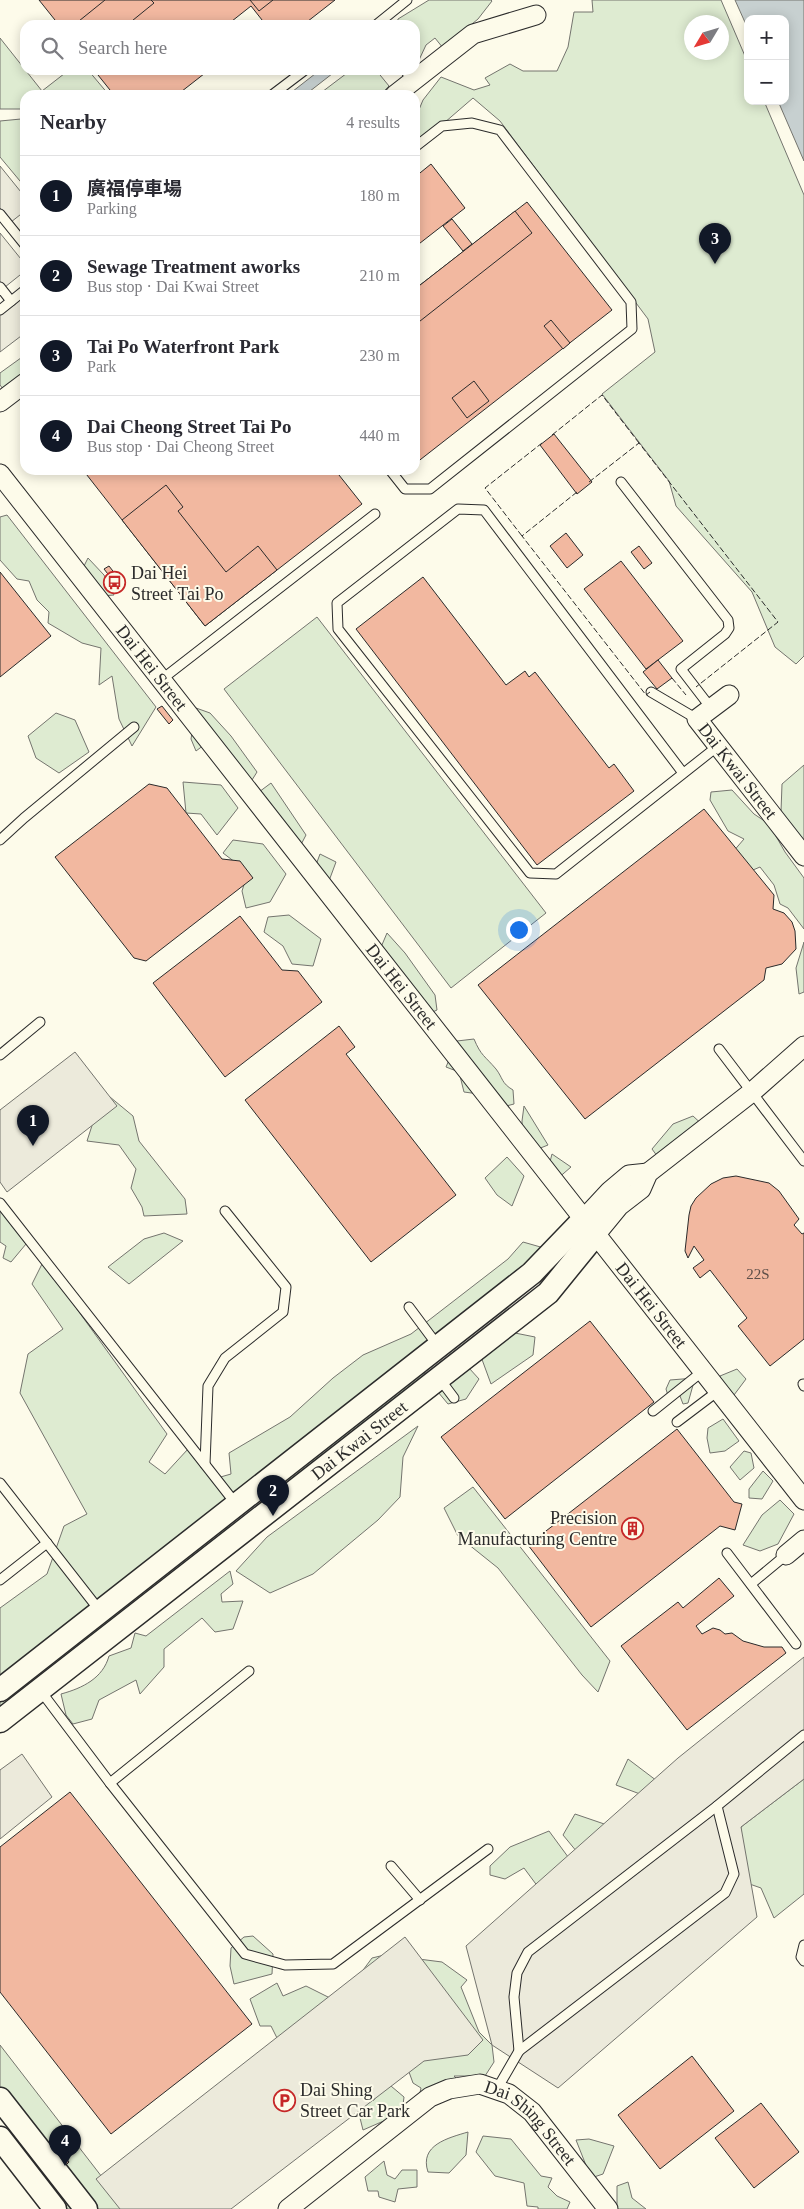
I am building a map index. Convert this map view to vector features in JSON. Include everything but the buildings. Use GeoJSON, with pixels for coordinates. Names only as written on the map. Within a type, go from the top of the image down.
{"type":"FeatureCollection","features":[{"type":"Feature","properties":{"kind":"street"},"geometry":{"type":"LineString","coordinates":[[420,68],[473,34],[536,15]]}},
{"type":"Feature","properties":{"kind":"street"},"geometry":{"type":"LineString","coordinates":[[398,90],[409,75]]}},
{"type":"Feature","properties":{"kind":"street"},"geometry":{"type":"LineString","coordinates":[[0,402],[20,387]]}},
{"type":"Feature","properties":{"kind":"street","name":"Dai Hei Street"},"geometry":{"type":"LineString","coordinates":[[0,474],[804,1500]]}},
{"type":"Feature","properties":{"kind":"street","name":"Dai Kwai Street"},"geometry":{"type":"LineString","coordinates":[[729,694],[704,713],[718,746],[804,856]]}},
{"type":"Feature","properties":{"kind":"street","name":"Dai Kwai Street"},"geometry":{"type":"LineString","coordinates":[[0,1721],[548,1293],[590,1227],[610,1191],[630,1175],[648,1173],[752,1092],[804,1046]]}},
{"type":"Feature","properties":{"kind":"street","name":"Dai Kwai Street"},"geometry":{"type":"LineString","coordinates":[[0,1690],[590,1227]]}},
{"type":"Feature","properties":{"kind":"street"},"geometry":{"type":"LineString","coordinates":[[786,1555],[804,1540]]}},
{"type":"Feature","properties":{"kind":"street","name":"Dai Shing Street"},"geometry":{"type":"LineString","coordinates":[[288,2209],[430,2097],[464,2085],[480,2084],[509,2094],[532,2112],[608,2209]]}},
{"type":"Feature","properties":{"kind":"street"},"geometry":{"type":"LineString","coordinates":[[0,2099],[86,2209]]}},
{"type":"Feature","properties":{"kind":"street"},"geometry":{"type":"LineString","coordinates":[[0,2138],[55,2209]]}},
{"type":"Feature","properties":{"kind":"lane"},"geometry":{"type":"LineString","coordinates":[[382,20],[407,0]]}},
{"type":"Feature","properties":{"kind":"lane"},"geometry":{"type":"LineString","coordinates":[[279,90],[298,75]]}},
{"type":"Feature","properties":{"kind":"lane"},"geometry":{"type":"LineString","coordinates":[[394,475],[405,489],[430,489],[632,329],[631,302],[500,130],[472,123],[442,126],[420,143]]}},
{"type":"Feature","properties":{"kind":"lane"},"geometry":{"type":"LineString","coordinates":[[0,214],[20,239]]}},
{"type":"Feature","properties":{"kind":"lane"},"geometry":{"type":"LineString","coordinates":[[0,288],[12,301]]}},
{"type":"Feature","properties":{"kind":"lane"},"geometry":{"type":"LineString","coordinates":[[0,310],[20,294]]}},
{"type":"Feature","properties":{"kind":"lane"},"geometry":{"type":"LineString","coordinates":[[621,482],[728,620],[729,626],[726,633],[681,669],[704,713]]}},
{"type":"Feature","properties":{"kind":"lane"},"geometry":{"type":"LineString","coordinates":[[683,773],[484,510],[458,509],[337,604],[338,629],[530,873],[556,874],[718,746]]}},
{"type":"Feature","properties":{"kind":"lane"},"geometry":{"type":"LineString","coordinates":[[161,680],[375,514]]}},
{"type":"Feature","properties":{"kind":"lane"},"geometry":{"type":"LineString","coordinates":[[650,692],[704,713]]}},
{"type":"Feature","properties":{"kind":"lane"},"geometry":{"type":"LineString","coordinates":[[0,840],[134,727]]}},
{"type":"Feature","properties":{"kind":"lane"},"geometry":{"type":"LineString","coordinates":[[0,1055],[40,1022]]}},
{"type":"Feature","properties":{"kind":"lane"},"geometry":{"type":"LineString","coordinates":[[719,1049],[804,1160]]}},
{"type":"Feature","properties":{"kind":"lane"},"geometry":{"type":"LineString","coordinates":[[0,1203],[237,1504]]}},
{"type":"Feature","properties":{"kind":"lane"},"geometry":{"type":"LineString","coordinates":[[205,1464],[208,1386],[226,1358],[283,1312],[286,1287],[225,1211]]}},
{"type":"Feature","properties":{"kind":"lane"},"geometry":{"type":"LineString","coordinates":[[409,1307],[438,1346]]}},
{"type":"Feature","properties":{"kind":"lane"},"geometry":{"type":"LineString","coordinates":[[653,1411],[703,1371]]}},
{"type":"Feature","properties":{"kind":"lane"},"geometry":{"type":"LineString","coordinates":[[438,1378],[454,1398]]}},
{"type":"Feature","properties":{"kind":"lane"},"geometry":{"type":"LineString","coordinates":[[677,1422],[718,1391]]}},
{"type":"Feature","properties":{"kind":"lane"},"geometry":{"type":"LineString","coordinates":[[0,1483],[100,1612]]}},
{"type":"Feature","properties":{"kind":"lane"},"geometry":{"type":"LineString","coordinates":[[0,1580],[47,1543]]}},
{"type":"Feature","properties":{"kind":"lane"},"geometry":{"type":"LineString","coordinates":[[727,1552],[796,1644]]}},
{"type":"Feature","properties":{"kind":"lane"},"geometry":{"type":"LineString","coordinates":[[750,1584],[786,1555]]}},
{"type":"Feature","properties":{"kind":"lane"},"geometry":{"type":"LineString","coordinates":[[110,1783],[249,1671]]}},
{"type":"Feature","properties":{"kind":"lane"},"geometry":{"type":"LineString","coordinates":[[40,1690],[110,1783],[245,1954],[285,1965],[333,1964],[488,1849]]}},
{"type":"Feature","properties":{"kind":"lane"},"geometry":{"type":"LineString","coordinates":[[519,2051],[514,1997],[518,1973],[528,1952],[718,1806],[804,1735]]}},
{"type":"Feature","properties":{"kind":"lane"},"geometry":{"type":"LineString","coordinates":[[497,2089],[519,2051],[725,1893],[734,1874],[718,1806]]}},
{"type":"Feature","properties":{"kind":"lane"},"geometry":{"type":"LineString","coordinates":[[391,1866],[420,1900]]}},
{"type":"Feature","properties":{"kind":"lane"},"geometry":{"type":"LineString","coordinates":[[804,1945],[801,1957],[804,1961]]}},
{"type":"Feature","properties":{"kind":"green space"},"geometry":{"type":"Polygon","coordinates":[[[429,0],[492,1],[478,19],[443,48],[435,38],[426,45],[420,58],[420,20],[398,19],[429,0]]]}},
{"type":"Feature","properties":{"kind":"green space"},"geometry":{"type":"Polygon","coordinates":[[[592,0],[721,0],[727,15],[684,15],[684,60],[729,60],[729,19],[744,54],[744,105],[766,105],[804,195],[804,656],[796,664],[775,647],[752,592],[676,506],[669,481],[602,394],[655,352],[648,319],[500,121],[473,98],[420,144],[420,107],[423,100],[441,77],[474,90],[490,85],[485,78],[510,64],[523,71],[557,71],[568,47],[574,12],[593,12],[592,0]]]}},
{"type":"Feature","properties":{"kind":"green space"},"geometry":{"type":"Polygon","coordinates":[[[0,38],[20,63],[20,75],[29,75],[41,90],[20,90],[20,109],[0,109],[0,38]]]}},
{"type":"Feature","properties":{"kind":"green space"},"geometry":{"type":"Polygon","coordinates":[[[63,75],[92,75],[105,90],[43,90],[63,75]]]}},
{"type":"Feature","properties":{"kind":"green space"},"geometry":{"type":"Polygon","coordinates":[[[344,75],[380,75],[389,86],[385,90],[325,90],[344,75]]]}},
{"type":"Feature","properties":{"kind":"green space"},"geometry":{"type":"Polygon","coordinates":[[[20,119],[20,181],[0,157],[0,121],[20,119]]]}},
{"type":"Feature","properties":{"kind":"green space"},"geometry":{"type":"Polygon","coordinates":[[[20,359],[20,397],[14,403],[0,385],[0,373],[20,359]]]}},
{"type":"Feature","properties":{"kind":"green space"},"geometry":{"type":"Polygon","coordinates":[[[7,515],[156,707],[132,746],[119,719],[112,676],[99,685],[101,648],[82,643],[48,623],[49,612],[37,600],[29,581],[17,579],[0,560],[0,517],[7,515]]]}},
{"type":"Feature","properties":{"kind":"green space"},"geometry":{"type":"Polygon","coordinates":[[[88,558],[104,575],[114,595],[88,597],[81,589],[84,566],[88,558]]]}},
{"type":"Feature","properties":{"kind":"green space"},"geometry":{"type":"Polygon","coordinates":[[[317,617],[546,913],[451,988],[224,689],[317,617]]]}},
{"type":"Feature","properties":{"kind":"green space"},"geometry":{"type":"Polygon","coordinates":[[[196,708],[210,713],[231,736],[257,772],[252,780],[243,772],[216,736],[196,751],[191,739],[196,708]]]}},
{"type":"Feature","properties":{"kind":"green space"},"geometry":{"type":"Polygon","coordinates":[[[56,713],[75,720],[89,752],[59,773],[36,758],[28,736],[56,713]]]}},
{"type":"Feature","properties":{"kind":"green space"},"geometry":{"type":"Polygon","coordinates":[[[804,765],[804,850],[780,839],[782,784],[804,765]]]}},
{"type":"Feature","properties":{"kind":"green space"},"geometry":{"type":"Polygon","coordinates":[[[183,782],[221,785],[238,808],[217,835],[201,814],[186,813],[183,782]]]}},
{"type":"Feature","properties":{"kind":"green space"},"geometry":{"type":"Polygon","coordinates":[[[271,783],[306,835],[295,856],[259,792],[271,783]]]}},
{"type":"Feature","properties":{"kind":"green space"},"geometry":{"type":"Polygon","coordinates":[[[732,790],[754,814],[769,824],[785,852],[804,878],[804,929],[788,908],[780,904],[774,885],[760,867],[746,873],[732,853],[744,839],[728,831],[710,800],[711,792],[732,790]]]}},
{"type":"Feature","properties":{"kind":"green space"},"geometry":{"type":"Polygon","coordinates":[[[233,840],[263,844],[286,874],[270,902],[246,908],[242,891],[248,872],[223,853],[233,840]]]}},
{"type":"Feature","properties":{"kind":"green space"},"geometry":{"type":"Polygon","coordinates":[[[320,854],[336,862],[323,897],[309,884],[320,854]]]}},
{"type":"Feature","properties":{"kind":"green space"},"geometry":{"type":"Polygon","coordinates":[[[289,915],[321,939],[313,966],[292,964],[283,946],[264,932],[268,917],[289,915]]]}},
{"type":"Feature","properties":{"kind":"green space"},"geometry":{"type":"Polygon","coordinates":[[[387,933],[405,953],[435,995],[437,1010],[415,1020],[403,997],[392,983],[373,966],[387,933]]]}},
{"type":"Feature","properties":{"kind":"green space"},"geometry":{"type":"Polygon","coordinates":[[[804,942],[804,992],[799,994],[796,968],[804,942]]]}},
{"type":"Feature","properties":{"kind":"green space"},"geometry":{"type":"Polygon","coordinates":[[[474,1039],[481,1053],[496,1069],[504,1083],[513,1090],[514,1104],[491,1110],[479,1094],[464,1092],[459,1072],[446,1067],[457,1041],[474,1039]]]}},
{"type":"Feature","properties":{"kind":"green space"},"geometry":{"type":"Polygon","coordinates":[[[110,1097],[133,1116],[139,1141],[185,1199],[187,1214],[144,1216],[142,1207],[131,1188],[136,1169],[119,1145],[87,1141],[98,1107],[110,1097]]]}},
{"type":"Feature","properties":{"kind":"green space"},"geometry":{"type":"Polygon","coordinates":[[[524,1106],[548,1145],[523,1155],[522,1121],[524,1106]]]}},
{"type":"Feature","properties":{"kind":"green space"},"geometry":{"type":"Polygon","coordinates":[[[693,1116],[706,1128],[691,1141],[683,1158],[663,1164],[652,1149],[673,1124],[693,1116]]]}},
{"type":"Feature","properties":{"kind":"green space"},"geometry":{"type":"Polygon","coordinates":[[[552,1154],[571,1167],[549,1186],[545,1181],[552,1154]]]}},
{"type":"Feature","properties":{"kind":"green space"},"geometry":{"type":"Polygon","coordinates":[[[507,1157],[524,1176],[512,1206],[497,1195],[485,1178],[507,1157]]]}},
{"type":"Feature","properties":{"kind":"green space"},"geometry":{"type":"Polygon","coordinates":[[[0,1202],[26,1244],[11,1262],[3,1258],[6,1246],[0,1242],[0,1202]]]}},
{"type":"Feature","properties":{"kind":"green space"},"geometry":{"type":"Polygon","coordinates":[[[164,1233],[183,1241],[129,1284],[108,1267],[144,1239],[164,1233]]]}},
{"type":"Feature","properties":{"kind":"green space"},"geometry":{"type":"Polygon","coordinates":[[[523,1242],[551,1250],[431,1355],[419,1390],[294,1490],[249,1489],[233,1504],[221,1553],[0,1720],[0,1608],[47,1574],[64,1526],[87,1514],[20,1393],[28,1354],[63,1329],[32,1284],[43,1262],[167,1434],[149,1462],[165,1474],[188,1449],[217,1478],[231,1474],[229,1453],[290,1417],[333,1378],[363,1355],[411,1334],[508,1259],[523,1242]]]}},
{"type":"Feature","properties":{"kind":"green space"},"geometry":{"type":"Polygon","coordinates":[[[510,1332],[535,1337],[533,1355],[491,1384],[480,1354],[510,1332]]]}},
{"type":"Feature","properties":{"kind":"green space"},"geometry":{"type":"Polygon","coordinates":[[[469,1368],[479,1379],[466,1399],[448,1404],[438,1392],[469,1368]]]}},
{"type":"Feature","properties":{"kind":"green space"},"geometry":{"type":"Polygon","coordinates":[[[737,1369],[746,1379],[734,1395],[720,1383],[720,1376],[737,1369]]]}},
{"type":"Feature","properties":{"kind":"green space"},"geometry":{"type":"Polygon","coordinates":[[[695,1378],[688,1403],[683,1404],[680,1396],[669,1399],[666,1389],[670,1380],[695,1378]]]}},
{"type":"Feature","properties":{"kind":"green space"},"geometry":{"type":"Polygon","coordinates":[[[723,1419],[739,1441],[725,1451],[710,1453],[707,1438],[708,1428],[723,1419]]]}},
{"type":"Feature","properties":{"kind":"green space"},"geometry":{"type":"Polygon","coordinates":[[[418,1426],[403,1457],[400,1497],[378,1520],[313,1574],[270,1593],[236,1571],[267,1537],[418,1426]]]}},
{"type":"Feature","properties":{"kind":"green space"},"geometry":{"type":"Polygon","coordinates":[[[744,1451],[751,1453],[754,1468],[740,1480],[730,1467],[744,1451]]]}},
{"type":"Feature","properties":{"kind":"green space"},"geometry":{"type":"Polygon","coordinates":[[[763,1471],[773,1481],[762,1499],[749,1498],[749,1489],[763,1471]]]}},
{"type":"Feature","properties":{"kind":"green space"},"geometry":{"type":"Polygon","coordinates":[[[473,1487],[610,1661],[598,1692],[582,1675],[498,1568],[458,1536],[444,1508],[473,1487]]]}},
{"type":"Feature","properties":{"kind":"green space"},"geometry":{"type":"Polygon","coordinates":[[[780,1500],[794,1514],[778,1544],[760,1551],[743,1545],[762,1515],[780,1500]]]}},
{"type":"Feature","properties":{"kind":"green space"},"geometry":{"type":"Polygon","coordinates":[[[230,1571],[233,1584],[221,1594],[222,1602],[243,1601],[233,1629],[215,1632],[202,1618],[164,1649],[164,1667],[140,1694],[136,1680],[99,1700],[92,1719],[73,1724],[66,1715],[61,1694],[77,1689],[91,1681],[102,1670],[109,1656],[131,1648],[135,1633],[146,1636],[230,1571]]]}},
{"type":"Feature","properties":{"kind":"green space"},"geometry":{"type":"Polygon","coordinates":[[[628,1759],[665,1787],[656,1800],[616,1785],[628,1759]]]}},
{"type":"Feature","properties":{"kind":"green space"},"geometry":{"type":"Polygon","coordinates":[[[804,1779],[804,1894],[774,1918],[761,1888],[741,1881],[741,1827],[804,1779]]]}},
{"type":"Feature","properties":{"kind":"green space"},"geometry":{"type":"Polygon","coordinates":[[[575,1814],[616,1828],[582,1858],[563,1835],[575,1814]]]}},
{"type":"Feature","properties":{"kind":"green space"},"geometry":{"type":"Polygon","coordinates":[[[549,1831],[574,1865],[544,1895],[524,1868],[505,1879],[490,1875],[490,1866],[510,1847],[549,1831]]]}},
{"type":"Feature","properties":{"kind":"green space"},"geometry":{"type":"Polygon","coordinates":[[[253,1936],[273,1954],[272,1974],[234,1984],[230,1966],[231,1948],[244,1937],[253,1936]]]}},
{"type":"Feature","properties":{"kind":"green space"},"geometry":{"type":"Polygon","coordinates":[[[397,1952],[403,1957],[442,1962],[467,1980],[461,1987],[479,2032],[492,2045],[494,2062],[485,2076],[454,2076],[470,2092],[419,2097],[421,2088],[413,2083],[401,2050],[349,1989],[372,1958],[397,1952]]]}},
{"type":"Feature","properties":{"kind":"green space"},"geometry":{"type":"Polygon","coordinates":[[[277,1983],[283,1996],[306,1986],[334,2000],[279,2042],[271,2026],[260,2026],[250,1999],[277,1983]]]}},
{"type":"Feature","properties":{"kind":"green space"},"geometry":{"type":"Polygon","coordinates":[[[0,2045],[119,2199],[168,2209],[67,2209],[43,2182],[54,2158],[0,2108],[0,2045]]]}},
{"type":"Feature","properties":{"kind":"green space"},"geometry":{"type":"Polygon","coordinates":[[[385,2081],[404,2097],[402,2113],[363,2130],[357,2106],[374,2100],[385,2081]]]}},
{"type":"Feature","properties":{"kind":"green space"},"geometry":{"type":"Polygon","coordinates":[[[468,2132],[466,2155],[449,2173],[428,2172],[426,2163],[431,2149],[444,2140],[468,2132]]]}},
{"type":"Feature","properties":{"kind":"green space"},"geometry":{"type":"Polygon","coordinates":[[[483,2136],[511,2139],[541,2176],[552,2178],[548,2187],[557,2196],[570,2202],[567,2209],[538,2209],[538,2207],[527,2206],[524,2183],[495,2176],[476,2152],[483,2136]]]}},
{"type":"Feature","properties":{"kind":"green space"},"geometry":{"type":"Polygon","coordinates":[[[589,2139],[614,2146],[603,2174],[591,2178],[576,2140],[589,2139]]]}},
{"type":"Feature","properties":{"kind":"green space"},"geometry":{"type":"Polygon","coordinates":[[[384,2161],[387,2175],[395,2179],[402,2170],[417,2170],[417,2187],[398,2189],[395,2202],[379,2197],[378,2191],[368,2191],[365,2177],[384,2161]]]}},
{"type":"Feature","properties":{"kind":"green space"},"geometry":{"type":"Polygon","coordinates":[[[628,2182],[632,2198],[646,2209],[617,2209],[617,2186],[628,2182]]]}},
{"type":"Feature","properties":{"kind":"shaded area"},"geometry":{"type":"Polygon","coordinates":[[[735,0],[804,0],[804,161],[780,105],[789,105],[789,15],[744,15],[744,20],[735,0]]]}},
{"type":"Feature","properties":{"kind":"shaded area"},"geometry":{"type":"Polygon","coordinates":[[[314,75],[331,75],[311,90],[294,90],[314,75]]]}},
{"type":"Feature","properties":{"kind":"shaded area"},"geometry":{"type":"Polygon","coordinates":[[[0,166],[20,191],[20,215],[11,222],[0,208],[0,166]]]}},
{"type":"Feature","properties":{"kind":"shaded area"},"geometry":{"type":"Polygon","coordinates":[[[0,233],[20,258],[20,275],[0,291],[0,233]]]}},
{"type":"Feature","properties":{"kind":"shaded area"},"geometry":{"type":"Polygon","coordinates":[[[20,298],[20,337],[0,352],[0,314],[20,298]]]}},
{"type":"Feature","properties":{"kind":"shaded area"},"geometry":{"type":"Polygon","coordinates":[[[75,1052],[117,1106],[7,1192],[0,1182],[0,1110],[75,1052]]]}},
{"type":"Feature","properties":{"kind":"shaded area"},"geometry":{"type":"Polygon","coordinates":[[[804,1657],[804,1779],[741,1827],[757,1917],[558,2088],[492,2045],[466,1946],[678,1758],[804,1657]]]}},
{"type":"Feature","properties":{"kind":"shaded area"},"geometry":{"type":"Polygon","coordinates":[[[22,1754],[52,1797],[0,1839],[0,1770],[22,1754]]]}},
{"type":"Feature","properties":{"kind":"shaded area","name":"Dai Shing Street Car Park"},"geometry":{"type":"Polygon","coordinates":[[[405,1937],[483,2040],[468,2055],[424,2061],[231,2209],[120,2209],[96,2179],[405,1937]]]}},
{"type":"Feature","properties":{"kind":"fence"},"geometry":{"type":"LineString","coordinates":[[552,435],[602,395],[639,443]]}},
{"type":"Feature","properties":{"kind":"fence"},"geometry":{"type":"LineString","coordinates":[[522,536],[485,488],[542,443]]}},
{"type":"Feature","properties":{"kind":"fence"},"geometry":{"type":"LineString","coordinates":[[589,482],[639,443],[778,622],[696,687]]}},
{"type":"Feature","properties":{"kind":"fence"},"geometry":{"type":"LineString","coordinates":[[577,492],[522,536],[646,695],[650,692]]}},
{"type":"Feature","properties":{"kind":"fence"},"geometry":{"type":"LineString","coordinates":[[672,678],[686,695]]}},
{"type":"Feature","properties":{"kind":"place","name":"Tai Po Waterfront Park"},"geometry":{"type":"Point","coordinates":[715,264]}},
{"type":"Feature","properties":{"kind":"place","name":"Dai Hei Street Tai Po"},"geometry":{"type":"Point","coordinates":[115,583]}},
{"type":"Feature","properties":{"kind":"place","name":"廣福停車場"},"geometry":{"type":"Point","coordinates":[33,1146]}},
{"type":"Feature","properties":{"kind":"place","name":"Sewage Treatment aworks"},"geometry":{"type":"Point","coordinates":[273,1516]}},
{"type":"Feature","properties":{"kind":"place","name":"Precision Manufacturing Centre"},"geometry":{"type":"Point","coordinates":[633,1528]}},
{"type":"Feature","properties":{"kind":"place","name":"Dai Shing Street Car Park"},"geometry":{"type":"Point","coordinates":[284,2100]}},
{"type":"Feature","properties":{"kind":"place","name":"Dai Cheong Street Tai Po"},"geometry":{"type":"Point","coordinates":[65,2166]}}]}
